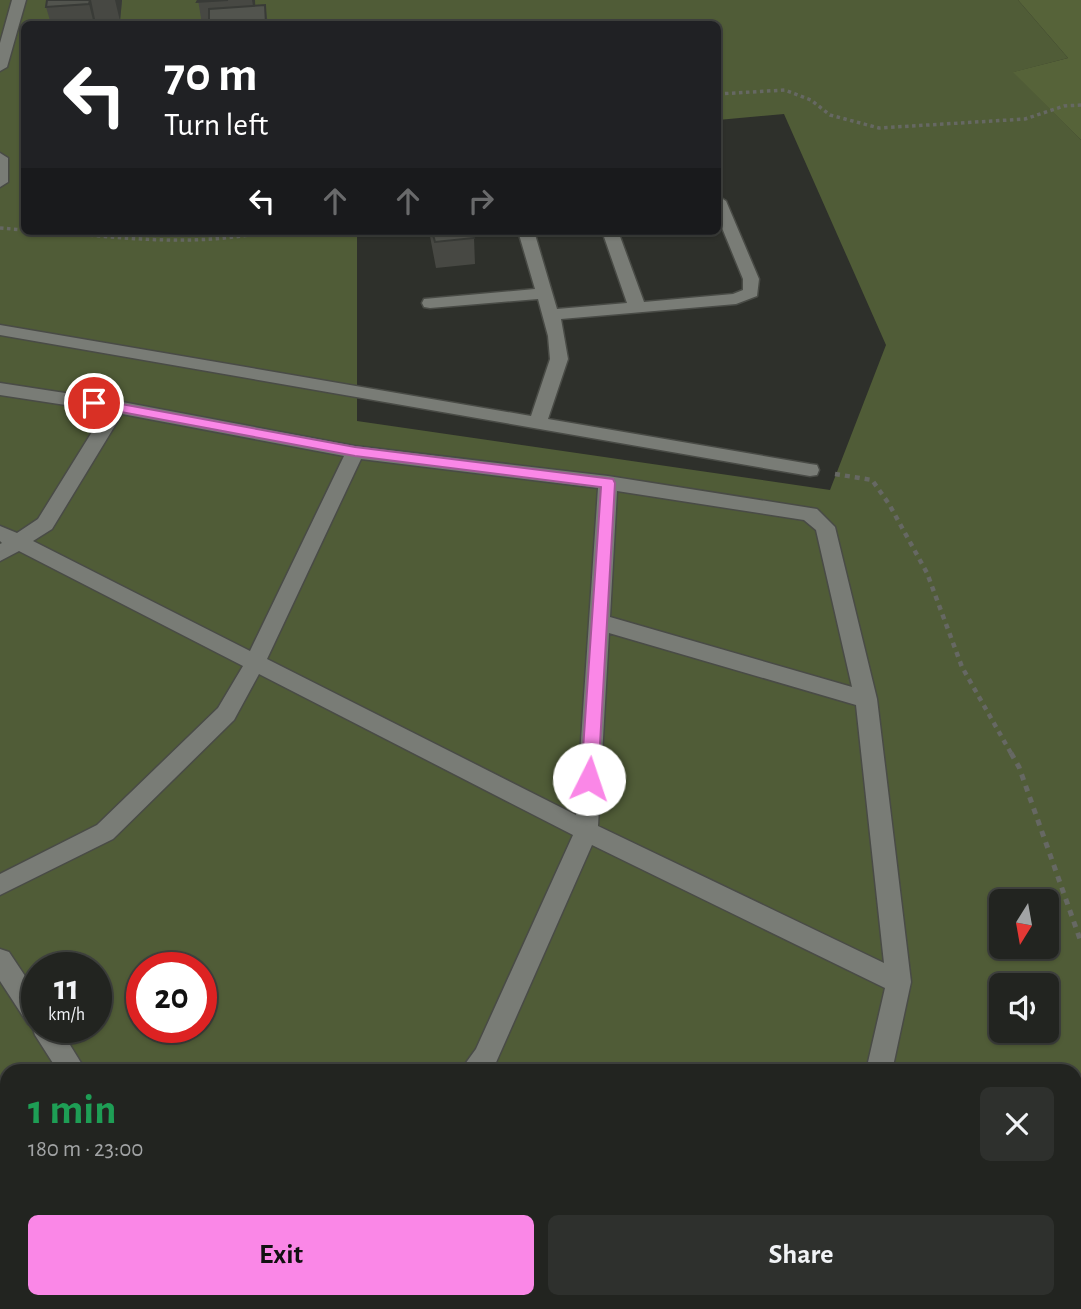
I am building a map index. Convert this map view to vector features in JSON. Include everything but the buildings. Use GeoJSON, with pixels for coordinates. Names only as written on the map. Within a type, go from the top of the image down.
{"type":"FeatureCollection","features":[{"type":"Feature","properties":{"kind":"lane"},"geometry":{"type":"LineString","coordinates":[[0,67],[19,0]]}},
{"type":"Feature","properties":{"kind":"lane"},"geometry":{"type":"LineString","coordinates":[[7,44],[21,43]]}},
{"type":"Feature","properties":{"kind":"lane"},"geometry":{"type":"LineString","coordinates":[[0,158],[0,182]]}},
{"type":"Feature","properties":{"kind":"lane"},"geometry":{"type":"LineString","coordinates":[[550,315],[736,299],[751,292],[751,279],[721,208]]}},
{"type":"Feature","properties":{"kind":"lane"},"geometry":{"type":"LineString","coordinates":[[527,235],[557,336],[559,359],[538,423]]}},
{"type":"Feature","properties":{"kind":"lane"},"geometry":{"type":"LineString","coordinates":[[611,235],[637,307]]}},
{"type":"Feature","properties":{"kind":"lane"},"geometry":{"type":"LineString","coordinates":[[429,303],[544,293]]}},
{"type":"Feature","properties":{"kind":"lane"},"geometry":{"type":"LineString","coordinates":[[0,330],[810,470]]}},
{"type":"Feature","properties":{"kind":"lane"},"geometry":{"type":"LineString","coordinates":[[0,390],[117,407],[355,452],[608,483],[810,514],[825,527],[866,699],[900,982],[881,1064]]}},
{"type":"Feature","properties":{"kind":"lane"},"geometry":{"type":"LineString","coordinates":[[0,554],[45,524],[117,407]]}},
{"type":"Feature","properties":{"kind":"lane"},"geometry":{"type":"LineString","coordinates":[[0,885],[105,832],[226,713],[255,663],[355,452]]}},
{"type":"Feature","properties":{"kind":"lane"},"geometry":{"type":"LineString","coordinates":[[487,1064],[586,831],[608,483]]}},
{"type":"Feature","properties":{"kind":"lane"},"geometry":{"type":"LineString","coordinates":[[0,533],[586,831],[900,982]]}},
{"type":"Feature","properties":{"kind":"lane"},"geometry":{"type":"LineString","coordinates":[[599,622],[866,699]]}},
{"type":"Feature","properties":{"kind":"lane"},"geometry":{"type":"LineString","coordinates":[[0,960],[21,992]]}},
{"type":"Feature","properties":{"kind":"lane"},"geometry":{"type":"LineString","coordinates":[[55,1043],[68,1064]]}},
{"type":"Feature","properties":{"kind":"path"},"geometry":{"type":"LineString","coordinates":[[721,94],[785,90],[811,100],[831,115],[879,128],[1024,119],[1064,106],[1081,105]]}},
{"type":"Feature","properties":{"kind":"path"},"geometry":{"type":"LineString","coordinates":[[0,228],[21,230]]}},
{"type":"Feature","properties":{"kind":"path"},"geometry":{"type":"LineString","coordinates":[[98,235],[156,239],[234,238],[249,235]]}},
{"type":"Feature","properties":{"kind":"path"},"geometry":{"type":"LineString","coordinates":[[810,470],[872,481],[889,504],[927,573],[962,667],[1019,767],[1081,942]]}},
{"type":"Feature","properties":{"kind":"green space"},"geometry":{"type":"Polygon","coordinates":[[[0,0],[1018,0],[1068,58],[1014,72],[1081,140],[1081,1064],[0,1064],[0,0]],[[21,21],[21,235],[357,235],[357,421],[830,490],[886,345],[784,114],[721,120],[721,21],[21,21]]]}},
{"type":"Feature","properties":{"kind":"green space"},"geometry":{"type":"Polygon","coordinates":[[[1018,0],[1081,0],[1081,140],[1013,72],[1068,58],[1018,0]]]}},
{"type":"Feature","properties":{"kind":"route"},"geometry":{"type":"LineString","coordinates":[[94,403],[355,452],[608,483],[589,779]]}}]}
